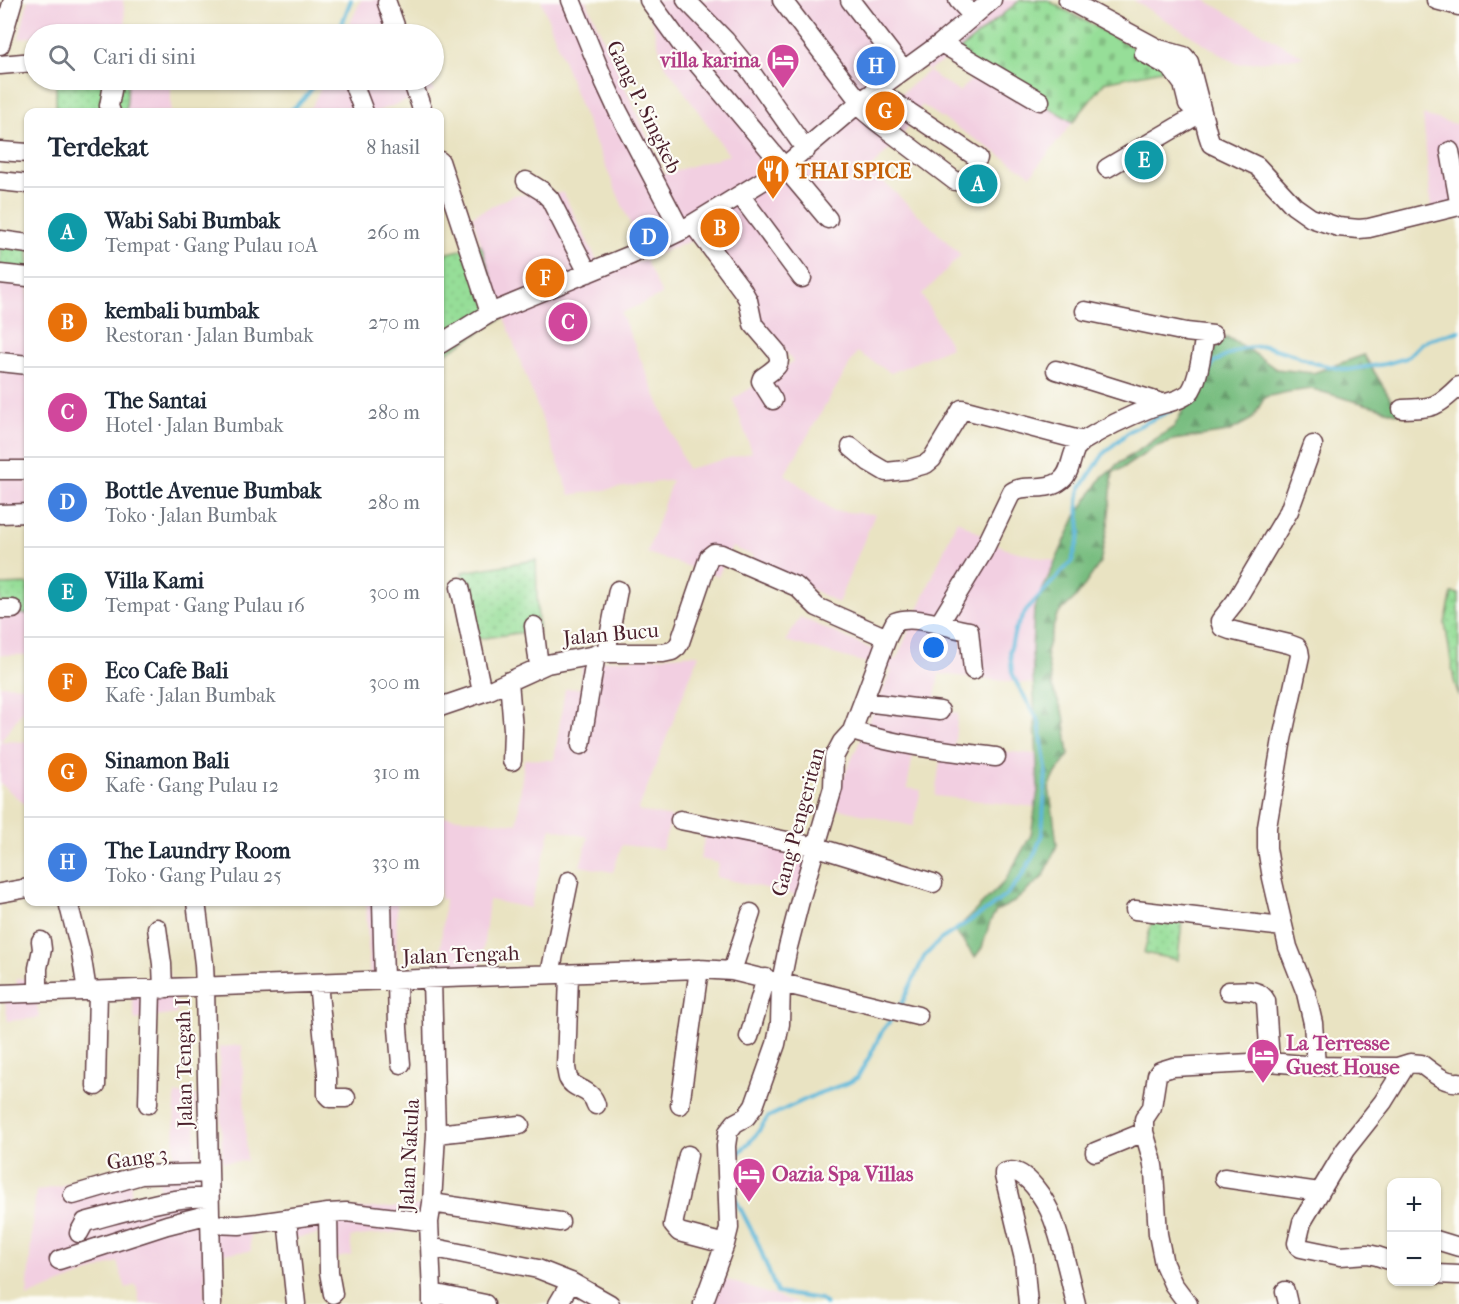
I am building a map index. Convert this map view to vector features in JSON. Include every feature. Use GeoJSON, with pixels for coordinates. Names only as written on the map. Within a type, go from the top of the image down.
{"type":"FeatureCollection","features":[{"type":"Feature","properties":{"kind":"street","name":"Gang P. Singkeb"},"geometry":{"type":"LineString","coordinates":[[571,0],[618,111],[687,228],[743,291],[748,300],[753,324],[780,357],[777,366],[761,381],[773,400]]}},
{"type":"Feature","properties":{"kind":"street"},"geometry":{"type":"LineString","coordinates":[[649,0],[681,44],[828,219]]}},
{"type":"Feature","properties":{"kind":"street"},"geometry":{"type":"LineString","coordinates":[[686,0],[752,72],[806,150]]}},
{"type":"Feature","properties":{"kind":"street"},"geometry":{"type":"LineString","coordinates":[[782,0],[859,104],[889,132],[955,181]]}},
{"type":"Feature","properties":{"kind":"street"},"geometry":{"type":"LineString","coordinates":[[850,0],[904,70]]}},
{"type":"Feature","properties":{"kind":"street"},"geometry":{"type":"LineString","coordinates":[[958,0],[973,16]]}},
{"type":"Feature","properties":{"kind":"street"},"geometry":{"type":"LineString","coordinates":[[444,342],[490,313],[631,255],[687,228],[785,167],[880,87],[941,43],[992,0]]}},
{"type":"Feature","properties":{"kind":"street"},"geometry":{"type":"LineString","coordinates":[[1051,0],[1171,68],[1183,84],[1199,141],[1203,144]]}},
{"type":"Feature","properties":{"kind":"street"},"geometry":{"type":"LineString","coordinates":[[1068,0],[1159,49],[1187,58],[1211,144],[1257,166],[1294,206],[1311,218],[1338,227],[1359,230],[1418,217],[1459,204],[1450,151]]}},
{"type":"Feature","properties":{"kind":"street"},"geometry":{"type":"LineString","coordinates":[[1436,0],[1459,6]]}},
{"type":"Feature","properties":{"kind":"street"},"geometry":{"type":"LineString","coordinates":[[0,45],[8,1]]}},
{"type":"Feature","properties":{"kind":"street"},"geometry":{"type":"LineString","coordinates":[[387,3],[394,24]]}},
{"type":"Feature","properties":{"kind":"street"},"geometry":{"type":"LineString","coordinates":[[941,43],[1040,101]]}},
{"type":"Feature","properties":{"kind":"street"},"geometry":{"type":"LineString","coordinates":[[0,65],[24,63]]}},
{"type":"Feature","properties":{"kind":"street"},"geometry":{"type":"LineString","coordinates":[[880,87],[981,155]]}},
{"type":"Feature","properties":{"kind":"street"},"geometry":{"type":"LineString","coordinates":[[110,108],[112,90]]}},
{"type":"Feature","properties":{"kind":"street"},"geometry":{"type":"LineString","coordinates":[[356,90],[362,108]]}},
{"type":"Feature","properties":{"kind":"street"},"geometry":{"type":"LineString","coordinates":[[415,90],[422,108]]}},
{"type":"Feature","properties":{"kind":"street"},"geometry":{"type":"LineString","coordinates":[[1107,168],[1192,118]]}},
{"type":"Feature","properties":{"kind":"street"},"geometry":{"type":"LineString","coordinates":[[0,151],[24,153]]}},
{"type":"Feature","properties":{"kind":"street"},"geometry":{"type":"LineString","coordinates":[[444,173],[490,313]]}},
{"type":"Feature","properties":{"kind":"street"},"geometry":{"type":"LineString","coordinates":[[0,181],[24,184]]}},
{"type":"Feature","properties":{"kind":"street"},"geometry":{"type":"LineString","coordinates":[[526,181],[550,199],[588,273]]}},
{"type":"Feature","properties":{"kind":"street"},"geometry":{"type":"LineString","coordinates":[[740,195],[802,278]]}},
{"type":"Feature","properties":{"kind":"street"},"geometry":{"type":"LineString","coordinates":[[0,240],[24,243]]}},
{"type":"Feature","properties":{"kind":"street"},"geometry":{"type":"LineString","coordinates":[[0,274],[24,277]]}},
{"type":"Feature","properties":{"kind":"street"},"geometry":{"type":"LineString","coordinates":[[939,624],[983,552],[1012,492],[1021,488],[1051,486],[1058,483],[1064,479],[1076,447],[1083,441],[1126,418],[1162,403],[1182,398],[1193,387],[1209,335],[1085,311]]}},
{"type":"Feature","properties":{"kind":"street"},"geometry":{"type":"LineString","coordinates":[[0,362],[24,365]]}},
{"type":"Feature","properties":{"kind":"street"},"geometry":{"type":"LineString","coordinates":[[1056,370],[1162,403]]}},
{"type":"Feature","properties":{"kind":"street"},"geometry":{"type":"LineString","coordinates":[[1402,409],[1432,407],[1448,397],[1459,386]]}},
{"type":"Feature","properties":{"kind":"street"},"geometry":{"type":"LineString","coordinates":[[851,447],[886,472],[926,464],[932,459],[962,409],[1083,441]]}},
{"type":"Feature","properties":{"kind":"street"},"geometry":{"type":"LineString","coordinates":[[1313,445],[1289,511],[1235,602],[1220,621],[1222,627],[1230,630],[1297,646],[1299,650],[1300,656],[1282,739],[1267,827],[1267,848],[1283,927],[1306,993],[1313,1023],[1316,1066]]}},
{"type":"Feature","properties":{"kind":"street"},"geometry":{"type":"LineString","coordinates":[[0,470],[24,470]]}},
{"type":"Feature","properties":{"kind":"street"},"geometry":{"type":"LineString","coordinates":[[0,514],[24,513]]}},
{"type":"Feature","properties":{"kind":"street","name":"Jalan Bucu"},"geometry":{"type":"LineString","coordinates":[[444,706],[483,692],[539,666],[554,662],[601,653],[672,651],[677,647],[710,557],[714,553],[797,587],[817,607],[887,638]]}},
{"type":"Feature","properties":{"kind":"street"},"geometry":{"type":"LineString","coordinates":[[460,587],[483,692]]}},
{"type":"Feature","properties":{"kind":"street"},"geometry":{"type":"LineString","coordinates":[[581,745],[601,653],[618,590]]}},
{"type":"Feature","properties":{"kind":"street","name":"Gang Pengeritan"},"geometry":{"type":"LineString","coordinates":[[774,980],[817,847],[833,788],[834,757],[842,742],[852,731],[895,622],[914,620],[967,630],[970,632],[973,670]]}},
{"type":"Feature","properties":{"kind":"street"},"geometry":{"type":"LineString","coordinates":[[534,626],[539,666]]}},
{"type":"Feature","properties":{"kind":"street"},"geometry":{"type":"LineString","coordinates":[[509,681],[513,729],[512,761]]}},
{"type":"Feature","properties":{"kind":"street"},"geometry":{"type":"LineString","coordinates":[[864,702],[940,711]]}},
{"type":"Feature","properties":{"kind":"street"},"geometry":{"type":"LineString","coordinates":[[852,731],[929,748],[996,756]]}},
{"type":"Feature","properties":{"kind":"street"},"geometry":{"type":"LineString","coordinates":[[680,820],[817,847],[933,883]]}},
{"type":"Feature","properties":{"kind":"street"},"geometry":{"type":"LineString","coordinates":[[549,974],[569,882]]}},
{"type":"Feature","properties":{"kind":"street"},"geometry":{"type":"LineString","coordinates":[[0,893],[24,889]]}},
{"type":"Feature","properties":{"kind":"street"},"geometry":{"type":"LineString","coordinates":[[69,906],[92,991],[96,1086]]}},
{"type":"Feature","properties":{"kind":"street","name":"Jalan Tengah I"},"geometry":{"type":"LineString","coordinates":[[197,906],[205,988],[209,1124],[209,1303]]}},
{"type":"Feature","properties":{"kind":"street"},"geometry":{"type":"LineString","coordinates":[[382,906],[401,1064]]}},
{"type":"Feature","properties":{"kind":"street"},"geometry":{"type":"LineString","coordinates":[[1135,910],[1283,927]]}},
{"type":"Feature","properties":{"kind":"street"},"geometry":{"type":"LineString","coordinates":[[732,971],[751,913]]}},
{"type":"Feature","properties":{"kind":"street"},"geometry":{"type":"LineString","coordinates":[[148,1104],[157,989],[162,963],[157,928]]}},
{"type":"Feature","properties":{"kind":"street"},"geometry":{"type":"LineString","coordinates":[[38,993],[41,941]]}},
{"type":"Feature","properties":{"kind":"street"},"geometry":{"type":"LineString","coordinates":[[680,1105],[699,969]]}},
{"type":"Feature","properties":{"kind":"street","name":"Jalan Tengah"},"geometry":{"type":"LineString","coordinates":[[0,994],[699,969],[732,971],[774,980],[918,1016]]}},
{"type":"Feature","properties":{"kind":"street"},"geometry":{"type":"LineString","coordinates":[[569,974],[566,1068],[568,1079],[572,1084],[591,1094],[596,1105]]}},
{"type":"Feature","properties":{"kind":"street","name":"Jalan Nakula"},"geometry":{"type":"LineString","coordinates":[[210,1212],[239,1225],[346,1212],[429,1222],[436,1134],[432,980]]}},
{"type":"Feature","properties":{"kind":"street"},"geometry":{"type":"LineString","coordinates":[[749,1036],[774,980]]}},
{"type":"Feature","properties":{"kind":"street"},"geometry":{"type":"LineString","coordinates":[[703,1304],[729,1228],[726,1146],[728,1132],[735,1123],[746,1117],[754,1106],[776,1044],[780,1024],[774,980]]}},
{"type":"Feature","properties":{"kind":"street"},"geometry":{"type":"LineString","coordinates":[[318,983],[327,1095],[330,1098],[346,1098]]}},
{"type":"Feature","properties":{"kind":"street"},"geometry":{"type":"LineString","coordinates":[[1228,991],[1251,991],[1264,996],[1270,1062]]}},
{"type":"Feature","properties":{"kind":"street"},"geometry":{"type":"LineString","coordinates":[[1188,1304],[1173,1284],[1164,1264],[1158,1234],[1154,1172],[1144,1132],[1144,1119],[1152,1107],[1157,1075],[1160,1071],[1173,1067],[1270,1062],[1316,1066],[1381,1067],[1410,1063],[1421,1064],[1444,1079],[1459,1082]]}},
{"type":"Feature","properties":{"kind":"street"},"geometry":{"type":"LineString","coordinates":[[1387,1259],[1368,1254],[1340,1256],[1301,1248],[1297,1243],[1302,1222],[1319,1192],[1345,1150],[1383,1102],[1406,1065]]}},
{"type":"Feature","properties":{"kind":"street"},"geometry":{"type":"LineString","coordinates":[[436,1134],[520,1125]]}},
{"type":"Feature","properties":{"kind":"street"},"geometry":{"type":"LineString","coordinates":[[1095,1152],[1144,1132]]}},
{"type":"Feature","properties":{"kind":"street"},"geometry":{"type":"LineString","coordinates":[[688,1155],[674,1225],[679,1233],[725,1244]]}},
{"type":"Feature","properties":{"kind":"street"},"geometry":{"type":"LineString","coordinates":[[1028,1304],[1024,1259],[1004,1176],[1007,1171],[1014,1171],[1029,1180],[1052,1216],[1076,1304]]}},
{"type":"Feature","properties":{"kind":"street","name":"Gang 3"},"geometry":{"type":"LineString","coordinates":[[73,1195],[141,1175],[209,1173]]}},
{"type":"Feature","properties":{"kind":"street"},"geometry":{"type":"LineString","coordinates":[[1224,1178],[1319,1192]]}},
{"type":"Feature","properties":{"kind":"street"},"geometry":{"type":"LineString","coordinates":[[79,1233],[85,1222],[190,1197],[210,1212]]}},
{"type":"Feature","properties":{"kind":"street"},"geometry":{"type":"LineString","coordinates":[[432,1203],[560,1222]]}},
{"type":"Feature","properties":{"kind":"street"},"geometry":{"type":"LineString","coordinates":[[58,1260],[210,1212]]}},
{"type":"Feature","properties":{"kind":"street"},"geometry":{"type":"LineString","coordinates":[[328,1213],[333,1294]]}},
{"type":"Feature","properties":{"kind":"street"},"geometry":{"type":"LineString","coordinates":[[287,1219],[296,1304]]}},
{"type":"Feature","properties":{"kind":"street"},"geometry":{"type":"LineString","coordinates":[[429,1222],[432,1298],[485,1304]]}},
{"type":"Feature","properties":{"kind":"street"},"geometry":{"type":"LineString","coordinates":[[1441,1241],[1459,1247]]}},
{"type":"Feature","properties":{"kind":"street"},"geometry":{"type":"LineString","coordinates":[[430,1247],[538,1269],[571,1282],[610,1304]]}},
{"type":"Feature","properties":{"kind":"street"},"geometry":{"type":"LineString","coordinates":[[1441,1274],[1459,1275]]}},
{"type":"Feature","properties":{"kind":"street"},"geometry":{"type":"LineString","coordinates":[[558,1304],[571,1282]]}},
{"type":"Feature","properties":{"kind":"shaded area"},"geometry":{"type":"Polygon","coordinates":[[[28,0],[123,0],[126,24],[24,24],[24,38],[19,39],[28,0]]]}},
{"type":"Feature","properties":{"kind":"shaded area"},"geometry":{"type":"Polygon","coordinates":[[[361,0],[391,0],[402,24],[350,24],[361,0]]]}},
{"type":"Feature","properties":{"kind":"shaded area"},"geometry":{"type":"Polygon","coordinates":[[[541,0],[586,0],[664,174],[729,155],[663,62],[646,0],[1020,0],[956,53],[928,71],[959,92],[982,68],[1073,122],[1031,175],[922,105],[901,137],[870,169],[961,255],[922,295],[951,347],[891,373],[857,352],[785,474],[834,511],[875,514],[838,603],[751,564],[754,556],[732,547],[718,576],[647,553],[672,480],[570,495],[504,317],[472,216],[514,195],[563,193],[604,274],[645,259],[580,106],[541,0]],[[916,59],[867,98],[878,113],[928,71],[916,59]],[[698,238],[645,259],[662,295],[621,313],[687,469],[752,452],[733,399],[793,362],[698,238]]]}},
{"type":"Feature","properties":{"kind":"shaded area"},"geometry":{"type":"Polygon","coordinates":[[[1133,0],[1205,0],[1304,57],[1237,64],[1133,0]]]}},
{"type":"Feature","properties":{"kind":"shaded area"},"geometry":{"type":"Polygon","coordinates":[[[127,90],[171,90],[171,108],[126,108],[127,90]]]}},
{"type":"Feature","properties":{"kind":"shaded area"},"geometry":{"type":"Polygon","coordinates":[[[319,90],[434,91],[386,108],[309,108],[319,90]]]}},
{"type":"Feature","properties":{"kind":"shaded area"},"geometry":{"type":"Polygon","coordinates":[[[1423,115],[1459,125],[1459,214],[1432,222],[1423,115]]]}},
{"type":"Feature","properties":{"kind":"shaded area"},"geometry":{"type":"Polygon","coordinates":[[[0,273],[24,275],[24,520],[0,520],[0,273]]]}},
{"type":"Feature","properties":{"kind":"shaded area"},"geometry":{"type":"Polygon","coordinates":[[[957,520],[1006,549],[1055,561],[1034,609],[1033,684],[939,674],[933,710],[958,713],[954,748],[1037,754],[1038,790],[1035,807],[935,796],[941,754],[914,749],[907,788],[921,790],[913,826],[830,807],[892,670],[786,641],[800,617],[896,660],[957,520]]]}},
{"type":"Feature","properties":{"kind":"shaded area"},"geometry":{"type":"Polygon","coordinates":[[[0,614],[24,614],[24,655],[0,655],[0,614]]]}},
{"type":"Feature","properties":{"kind":"shaded area"},"geometry":{"type":"Polygon","coordinates":[[[699,654],[638,811],[672,817],[662,849],[622,845],[613,872],[580,866],[588,837],[551,828],[530,908],[489,900],[481,968],[438,975],[445,899],[444,816],[517,824],[524,759],[554,760],[565,689],[581,688],[582,662],[699,654]]]}},
{"type":"Feature","properties":{"kind":"shaded area"},"geometry":{"type":"Polygon","coordinates":[[[0,685],[24,686],[24,709],[1,741],[24,742],[24,804],[0,783],[0,685]]]}},
{"type":"Feature","properties":{"kind":"shaded area"},"geometry":{"type":"Polygon","coordinates":[[[707,824],[813,844],[800,896],[716,877],[718,863],[700,859],[707,824]]]}},
{"type":"Feature","properties":{"kind":"shaded area"},"geometry":{"type":"Polygon","coordinates":[[[366,906],[397,906],[396,979],[370,982],[366,906]]]}},
{"type":"Feature","properties":{"kind":"shaded area"},"geometry":{"type":"Polygon","coordinates":[[[169,972],[173,988],[176,989],[177,1014],[135,1020],[131,991],[148,990],[147,976],[169,972]]]}},
{"type":"Feature","properties":{"kind":"shaded area"},"geometry":{"type":"Polygon","coordinates":[[[42,978],[36,997],[39,1018],[8,1021],[4,996],[16,996],[17,979],[42,978]]]}},
{"type":"Feature","properties":{"kind":"shaded area"},"geometry":{"type":"Polygon","coordinates":[[[242,1045],[247,1161],[222,1162],[219,1047],[242,1045]]]}},
{"type":"Feature","properties":{"kind":"shaded area"},"geometry":{"type":"Polygon","coordinates":[[[175,1094],[196,1095],[195,1165],[209,1163],[205,1219],[249,1219],[251,1251],[206,1255],[205,1304],[140,1304],[136,1285],[126,1288],[117,1262],[27,1297],[36,1191],[131,1170],[131,1200],[161,1195],[156,1166],[174,1165],[175,1094]]]}},
{"type":"Feature","properties":{"kind":"shaded area"},"geometry":{"type":"Polygon","coordinates":[[[427,1205],[427,1229],[350,1237],[352,1255],[327,1260],[326,1233],[289,1239],[287,1213],[427,1205]]]}},
{"type":"Feature","properties":{"kind":"shaded area"},"geometry":{"type":"Polygon","coordinates":[[[707,1273],[799,1304],[698,1304],[707,1273]]]}},
{"type":"Feature","properties":{"kind":"green space"},"geometry":{"type":"Polygon","coordinates":[[[1020,0],[1047,0],[1171,68],[1105,82],[1073,122],[956,53],[1020,0]]]}},
{"type":"Feature","properties":{"kind":"green space"},"geometry":{"type":"Polygon","coordinates":[[[56,90],[127,90],[126,108],[56,108],[56,90]]]}},
{"type":"Feature","properties":{"kind":"green space"},"geometry":{"type":"Polygon","coordinates":[[[0,240],[24,244],[24,275],[0,273],[0,240]]]}},
{"type":"Feature","properties":{"kind":"green space"},"geometry":{"type":"Polygon","coordinates":[[[481,245],[504,317],[444,354],[444,254],[481,245]]]}},
{"type":"Feature","properties":{"kind":"green space"},"geometry":{"type":"Polygon","coordinates":[[[1227,337],[1276,369],[1313,373],[1364,355],[1400,414],[1312,389],[1288,392],[1265,397],[1252,419],[1228,432],[1173,440],[1155,447],[1123,468],[1113,471],[1108,525],[1100,563],[1078,595],[1057,615],[1046,652],[1052,687],[1064,715],[1069,755],[1049,788],[1057,845],[1044,876],[1014,902],[996,911],[982,948],[975,957],[955,931],[1005,881],[1031,835],[1038,790],[1032,650],[1034,609],[1076,516],[1102,477],[1113,470],[1116,465],[1174,427],[1196,385],[1208,355],[1227,337]]]}},
{"type":"Feature","properties":{"kind":"green space"},"geometry":{"type":"Polygon","coordinates":[[[536,560],[538,630],[478,639],[462,572],[536,560]]]}},
{"type":"Feature","properties":{"kind":"green space"},"geometry":{"type":"Polygon","coordinates":[[[24,584],[24,614],[0,614],[0,585],[24,584]]]}},
{"type":"Feature","properties":{"kind":"green space"},"geometry":{"type":"Polygon","coordinates":[[[1452,593],[1459,594],[1459,697],[1445,623],[1452,593]]]}},
{"type":"Feature","properties":{"kind":"green space"},"geometry":{"type":"Polygon","coordinates":[[[1154,913],[1182,920],[1178,960],[1144,953],[1154,913]]]}},
{"type":"Feature","properties":{"kind":"waterway"},"geometry":{"type":"LineString","coordinates":[[342,24],[351,0]]}},
{"type":"Feature","properties":{"kind":"waterway"},"geometry":{"type":"LineString","coordinates":[[294,108],[311,90]]}},
{"type":"Feature","properties":{"kind":"waterway"},"geometry":{"type":"LineString","coordinates":[[1205,378],[1214,362],[1243,348],[1265,346],[1314,363],[1347,370],[1406,358],[1422,343],[1459,331]]}},
{"type":"Feature","properties":{"kind":"waterway"},"geometry":{"type":"LineString","coordinates":[[900,1007],[924,957],[940,940],[1006,895],[1020,879],[1035,853],[1042,834],[1046,769],[1039,722],[1012,672],[1010,651],[1015,630],[1027,609],[1072,561],[1080,534],[1078,501],[1080,489],[1105,452],[1131,430],[1172,410]]}},
{"type":"Feature","properties":{"kind":"waterway"},"geometry":{"type":"LineString","coordinates":[[734,1158],[756,1135],[768,1117],[857,1078],[882,1031],[894,1016]]}},
{"type":"Feature","properties":{"kind":"waterway"},"geometry":{"type":"LineString","coordinates":[[735,1198],[757,1241],[777,1293],[820,1299],[826,1304]]}},
{"type":"Feature","properties":{"kind":"place","name":"The Laundry Room"},"geometry":{"type":"Point","coordinates":[876,66]}},
{"type":"Feature","properties":{"kind":"place","name":"villa karina"},"geometry":{"type":"Point","coordinates":[783,89]}},
{"type":"Feature","properties":{"kind":"place","name":"Sinamon Bali"},"geometry":{"type":"Point","coordinates":[885,111]}},
{"type":"Feature","properties":{"kind":"place","name":"Villa Kami"},"geometry":{"type":"Point","coordinates":[1144,160]}},
{"type":"Feature","properties":{"kind":"place","name":"Wabi Sabi Bumbak"},"geometry":{"type":"Point","coordinates":[978,184]}},
{"type":"Feature","properties":{"kind":"place","name":"THAI SPICE"},"geometry":{"type":"Point","coordinates":[773,200]}},
{"type":"Feature","properties":{"kind":"place","name":"kembali bumbak"},"geometry":{"type":"Point","coordinates":[720,228]}},
{"type":"Feature","properties":{"kind":"place","name":"Bottle Avenue Bumbak"},"geometry":{"type":"Point","coordinates":[649,237]}},
{"type":"Feature","properties":{"kind":"place","name":"Eco Cafe Bali"},"geometry":{"type":"Point","coordinates":[545,278]}},
{"type":"Feature","properties":{"kind":"place","name":"The Santai"},"geometry":{"type":"Point","coordinates":[568,322]}},
{"type":"Feature","properties":{"kind":"place","name":"La Terresse Guest House"},"geometry":{"type":"Point","coordinates":[1263,1084]}},
{"type":"Feature","properties":{"kind":"place","name":"Oazia Spa Villas"},"geometry":{"type":"Point","coordinates":[749,1203]}}]}
